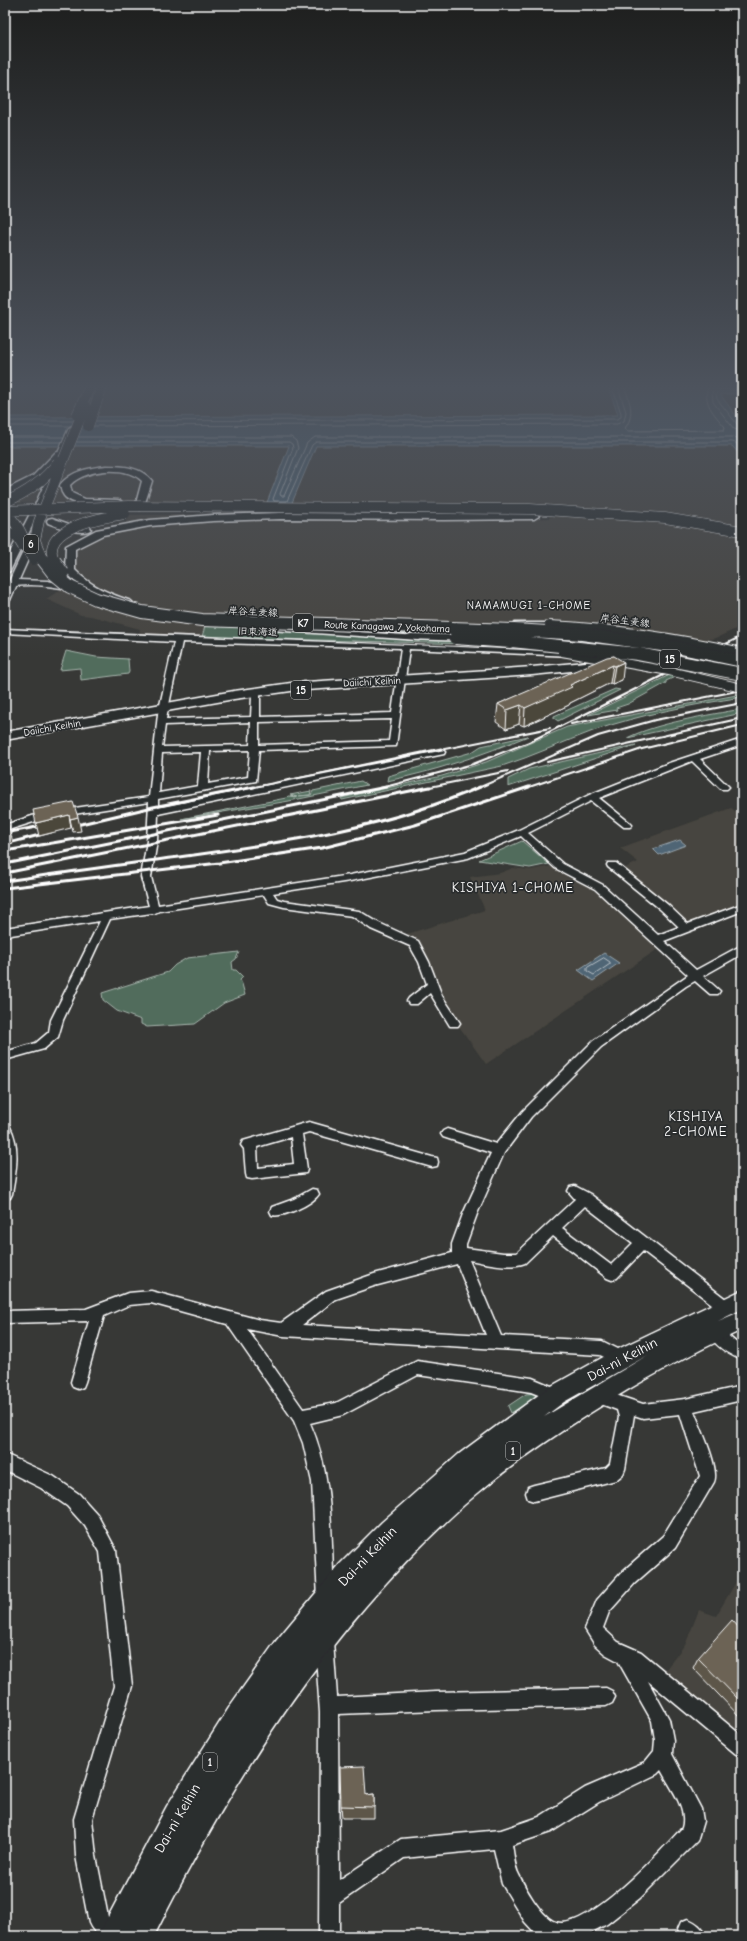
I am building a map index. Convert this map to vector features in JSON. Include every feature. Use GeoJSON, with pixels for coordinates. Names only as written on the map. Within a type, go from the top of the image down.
{"type":"FeatureCollection","features":[{"type":"Feature","properties":{"kind":"highway"},"geometry":{"type":"LineString","coordinates":[[5,494],[41,475]]}},
{"type":"Feature","properties":{"kind":"highway"},"geometry":{"type":"LineString","coordinates":[[5,502],[31,489],[48,475]]}},
{"type":"Feature","properties":{"kind":"highway","name":"Route Kanagawa 7 Yokohama"},"geometry":{"type":"LineString","coordinates":[[50,475],[28,526],[31,552],[43,572],[59,585],[82,598],[134,615],[200,624],[406,639],[492,639],[610,650],[683,661],[742,674]]}},
{"type":"Feature","properties":{"kind":"highway","name":"Route Kanagawa 7 Yokohama"},"geometry":{"type":"LineString","coordinates":[[58,475],[38,520],[36,546],[41,558],[48,569],[70,587],[96,599],[129,610],[170,617],[202,620],[544,631],[606,636],[676,647],[742,662]]}},
{"type":"Feature","properties":{"kind":"highway"},"geometry":{"type":"LineString","coordinates":[[69,475],[63,491],[67,500],[80,508],[102,511],[218,510],[596,513]]}},
{"type":"Feature","properties":{"kind":"highway"},"geometry":{"type":"LineString","coordinates":[[81,475],[74,477],[66,483],[65,491],[69,496],[76,499],[95,502],[236,506]]}},
{"type":"Feature","properties":{"kind":"highway"},"geometry":{"type":"LineString","coordinates":[[138,475],[146,479],[147,483],[144,509]]}},
{"type":"Feature","properties":{"kind":"highway"},"geometry":{"type":"LineString","coordinates":[[46,485],[43,500],[45,513],[50,520],[60,526],[75,529],[95,529],[234,516],[451,518],[534,516]]}},
{"type":"Feature","properties":{"kind":"highway"},"geometry":{"type":"LineString","coordinates":[[5,511],[89,506],[482,508],[596,513],[680,520],[742,532]]}},
{"type":"Feature","properties":{"kind":"highway"},"geometry":{"type":"LineString","coordinates":[[81,511],[144,509],[285,511],[349,514]]}},
{"type":"Feature","properties":{"kind":"highway"},"geometry":{"type":"LineString","coordinates":[[200,624],[139,614],[112,605],[95,597],[81,589],[62,572],[54,560],[52,549],[55,541],[69,530],[99,518],[134,513],[218,510]]}},
{"type":"Feature","properties":{"kind":"highway"},"geometry":{"type":"LineString","coordinates":[[5,511],[17,522],[32,559],[48,578],[59,585],[85,597],[129,610]]}},
{"type":"Feature","properties":{"kind":"highway"},"geometry":{"type":"LineString","coordinates":[[5,511],[82,513],[596,516],[648,519],[686,524],[742,535]]}},
{"type":"Feature","properties":{"kind":"highway"},"geometry":{"type":"LineString","coordinates":[[157,522],[115,529],[83,540],[73,547],[68,554],[67,559],[69,567],[80,580],[97,591],[141,607],[215,618],[317,624]]}},
{"type":"Feature","properties":{"kind":"highway"},"geometry":{"type":"LineString","coordinates":[[5,530],[17,537],[30,564],[40,575],[56,586],[82,598]]}},
{"type":"Feature","properties":{"kind":"highway"},"geometry":{"type":"LineString","coordinates":[[359,627],[580,638],[654,647],[742,662]]}},
{"type":"Feature","properties":{"kind":"highway"},"geometry":{"type":"LineString","coordinates":[[432,627],[536,627],[581,629],[673,641],[742,656]]}},
{"type":"Feature","properties":{"kind":"highway"},"geometry":{"type":"LineString","coordinates":[[406,639],[495,638],[597,644],[667,653],[742,670]]}},
{"type":"Feature","properties":{"kind":"highway"},"geometry":{"type":"LineString","coordinates":[[406,639],[504,642],[628,657],[668,664],[742,682]]}},
{"type":"Feature","properties":{"kind":"highway","name":"Daiichi Keihin"},"geometry":{"type":"LineString","coordinates":[[5,736],[163,714],[292,687],[523,676],[742,652]]}},
{"type":"Feature","properties":{"kind":"highway","name":"Daiichi Keihin"},"geometry":{"type":"LineString","coordinates":[[599,667],[704,662],[742,656]]}},
{"type":"Feature","properties":{"kind":"highway","name":"Daiichi Keihin"},"geometry":{"type":"LineString","coordinates":[[5,740],[296,690],[401,681]]}},
{"type":"Feature","properties":{"kind":"highway","name":"Dai-ni Keihin"},"geometry":{"type":"LineString","coordinates":[[121,1935],[177,1816],[241,1712],[285,1650],[349,1573],[402,1520],[467,1462],[556,1395],[630,1364],[715,1332],[737,1309]]}},
{"type":"Feature","properties":{"kind":"highway","name":"Dai-ni Keihin"},"geometry":{"type":"LineString","coordinates":[[121,1935],[196,1827],[268,1709],[324,1635],[402,1547],[460,1493],[519,1446],[598,1396],[630,1364],[737,1309]]}},
{"type":"Feature","properties":{"kind":"main road"},"geometry":{"type":"LineString","coordinates":[[5,511],[37,509],[144,509]]}},
{"type":"Feature","properties":{"kind":"main road","name":"6"},"geometry":{"type":"LineString","coordinates":[[5,571],[37,509]]}},
{"type":"Feature","properties":{"kind":"main road"},"geometry":{"type":"LineString","coordinates":[[49,509],[81,511]]}},
{"type":"Feature","properties":{"kind":"main road","name":"6"},"geometry":{"type":"LineString","coordinates":[[5,600],[8,584],[49,509]]}},
{"type":"Feature","properties":{"kind":"street"},"geometry":{"type":"LineString","coordinates":[[37,509],[51,475]]}},
{"type":"Feature","properties":{"kind":"street"},"geometry":{"type":"LineString","coordinates":[[49,509],[62,475]]}},
{"type":"Feature","properties":{"kind":"street","name":"岸谷生麦線"},"geometry":{"type":"LineString","coordinates":[[8,584],[72,588],[140,608],[190,617],[359,627],[584,626],[662,636],[742,652]]}},
{"type":"Feature","properties":{"kind":"street","name":"岸谷生麦線"},"geometry":{"type":"LineString","coordinates":[[25,584],[64,591],[134,611],[186,621],[406,639],[501,644],[571,653],[668,671],[742,688]]}},
{"type":"Feature","properties":{"kind":"street","name":"旧東海道"},"geometry":{"type":"LineString","coordinates":[[5,630],[179,640],[406,639],[588,654],[599,667]]}},
{"type":"Feature","properties":{"kind":"street"},"geometry":{"type":"LineString","coordinates":[[158,750],[206,750],[393,744],[406,639]]}},
{"type":"Feature","properties":{"kind":"street"},"geometry":{"type":"LineString","coordinates":[[155,910],[146,878],[152,844],[158,750],[169,674],[179,640]]}},
{"type":"Feature","properties":{"kind":"street"},"geometry":{"type":"LineString","coordinates":[[5,828],[41,816],[154,798],[253,779],[256,696]]}},
{"type":"Feature","properties":{"kind":"street"},"geometry":{"type":"LineString","coordinates":[[163,714],[256,719],[396,716]]}},
{"type":"Feature","properties":{"kind":"street"},"geometry":{"type":"LineString","coordinates":[[5,932],[155,910],[266,890],[350,878],[468,855],[522,832],[592,797],[694,758],[742,742]]}},
{"type":"Feature","properties":{"kind":"street"},"geometry":{"type":"LineString","coordinates":[[203,788],[206,750]]}},
{"type":"Feature","properties":{"kind":"street"},"geometry":{"type":"LineString","coordinates":[[153,812],[441,752]]}},
{"type":"Feature","properties":{"kind":"street"},"geometry":{"type":"LineString","coordinates":[[694,758],[724,787]]}},
{"type":"Feature","properties":{"kind":"street"},"geometry":{"type":"LineString","coordinates":[[592,797],[627,825]]}},
{"type":"Feature","properties":{"kind":"street"},"geometry":{"type":"LineString","coordinates":[[522,832],[547,856],[560,866],[599,887],[714,991]]}},
{"type":"Feature","properties":{"kind":"street"},"geometry":{"type":"LineString","coordinates":[[612,866],[664,907],[686,928]]}},
{"type":"Feature","properties":{"kind":"street"},"geometry":{"type":"LineString","coordinates":[[266,890],[273,901],[284,904],[355,913],[375,926],[414,944],[432,980],[432,986],[436,997],[454,1023]]}},
{"type":"Feature","properties":{"kind":"street"},"geometry":{"type":"LineString","coordinates":[[656,940],[741,908]]}},
{"type":"Feature","properties":{"kind":"street"},"geometry":{"type":"LineString","coordinates":[[5,1056],[40,1046],[54,1034],[57,1020],[105,921],[105,917]]}},
{"type":"Feature","properties":{"kind":"street"},"geometry":{"type":"LineString","coordinates":[[496,1341],[460,1255],[459,1244],[470,1214],[499,1150],[526,1114],[597,1044],[682,983],[742,948]]}},
{"type":"Feature","properties":{"kind":"street"},"geometry":{"type":"LineString","coordinates":[[413,1001],[432,986]]}},
{"type":"Feature","properties":{"kind":"street"},"geometry":{"type":"LineString","coordinates":[[295,1131],[298,1138],[301,1169],[252,1174],[249,1145],[295,1131],[309,1127],[432,1162]]}},
{"type":"Feature","properties":{"kind":"street"},"geometry":{"type":"LineString","coordinates":[[5,1128],[11,1149],[10,1174],[5,1194]]}},
{"type":"Feature","properties":{"kind":"street"},"geometry":{"type":"LineString","coordinates":[[447,1134],[499,1150]]}},
{"type":"Feature","properties":{"kind":"street"},"geometry":{"type":"LineString","coordinates":[[277,1210],[300,1203],[312,1194]]}},
{"type":"Feature","properties":{"kind":"street"},"geometry":{"type":"LineString","coordinates":[[283,1330],[331,1295],[374,1280],[460,1255],[520,1259],[554,1229],[580,1194],[643,1242],[737,1309]]}},
{"type":"Feature","properties":{"kind":"street"},"geometry":{"type":"LineString","coordinates":[[554,1229],[612,1274],[643,1242]]}},
{"type":"Feature","properties":{"kind":"street"},"geometry":{"type":"LineString","coordinates":[[5,1317],[73,1316],[98,1312],[128,1299],[151,1297],[232,1319],[283,1330],[602,1348],[630,1364]]}},
{"type":"Feature","properties":{"kind":"street"},"geometry":{"type":"LineString","coordinates":[[78,1382],[93,1335],[98,1312]]}},
{"type":"Feature","properties":{"kind":"street"},"geometry":{"type":"LineString","coordinates":[[232,1319],[299,1416],[311,1443],[319,1472],[326,1601],[324,1635],[328,1706],[329,1936]]}},
{"type":"Feature","properties":{"kind":"street"},"geometry":{"type":"LineString","coordinates":[[715,1332],[731,1348],[742,1353]]}},
{"type":"Feature","properties":{"kind":"street"},"geometry":{"type":"LineString","coordinates":[[299,1416],[316,1415],[338,1410],[417,1368],[532,1385],[556,1395]]}},
{"type":"Feature","properties":{"kind":"street"},"geometry":{"type":"LineString","coordinates":[[598,1396],[624,1406],[643,1411],[685,1406],[742,1393]]}},
{"type":"Feature","properties":{"kind":"street"},"geometry":{"type":"LineString","coordinates":[[534,1493],[610,1475],[617,1469],[627,1417],[624,1406]]}},
{"type":"Feature","properties":{"kind":"street"},"geometry":{"type":"LineString","coordinates":[[685,1406],[705,1463],[708,1477],[669,1542],[630,1577],[603,1606],[594,1629],[599,1638],[625,1656],[635,1658],[742,1748]]}},
{"type":"Feature","properties":{"kind":"street"},"geometry":{"type":"LineString","coordinates":[[5,1462],[47,1482],[73,1500],[91,1520],[108,1550],[123,1686],[83,1819],[86,1856],[98,1923],[121,1935]]}},
{"type":"Feature","properties":{"kind":"street"},"geometry":{"type":"LineString","coordinates":[[501,1839],[509,1877],[532,1915],[548,1933],[566,1932],[591,1922],[634,1891],[690,1834],[694,1822],[692,1809],[663,1755],[664,1740],[660,1719],[625,1656]]}},
{"type":"Feature","properties":{"kind":"street"},"geometry":{"type":"LineString","coordinates":[[328,1706],[436,1701],[606,1697]]}},
{"type":"Feature","properties":{"kind":"street"},"geometry":{"type":"LineString","coordinates":[[328,1899],[401,1849],[501,1839],[544,1825],[592,1795],[651,1768],[663,1755]]}},
{"type":"Feature","properties":{"kind":"shaded area"},"geometry":{"type":"Polygon","coordinates":[[[5,475],[278,475],[266,505],[5,503],[5,475]]]}},
{"type":"Feature","properties":{"kind":"shaded area"},"geometry":{"type":"Polygon","coordinates":[[[304,475],[742,475],[742,626],[716,638],[700,641],[208,615],[202,637],[141,635],[139,634],[140,629],[91,616],[81,615],[46,599],[81,577],[73,567],[73,551],[77,547],[99,535],[124,529],[128,515],[509,520],[550,518],[547,507],[291,505],[304,475]]]}},
{"type":"Feature","properties":{"kind":"shaded area"},"geometry":{"type":"Polygon","coordinates":[[[731,808],[742,816],[742,903],[688,924],[623,869],[638,862],[620,848],[731,808]]]}},
{"type":"Feature","properties":{"kind":"shaded area"},"geometry":{"type":"Polygon","coordinates":[[[551,866],[567,875],[567,877],[586,885],[605,899],[658,949],[486,1064],[438,997],[418,945],[407,934],[485,910],[470,877],[500,873],[513,868],[530,870],[551,866]]]}},
{"type":"Feature","properties":{"kind":"shaded area"},"geometry":{"type":"Polygon","coordinates":[[[739,1577],[742,1581],[742,1743],[663,1673],[686,1643],[699,1610],[716,1616],[739,1577]]]}},
{"type":"Feature","properties":{"kind":"green space"},"geometry":{"type":"Polygon","coordinates":[[[208,615],[615,627],[622,648],[202,637],[208,615]]]}},
{"type":"Feature","properties":{"kind":"green space"},"geometry":{"type":"Polygon","coordinates":[[[66,651],[96,657],[128,659],[129,672],[128,674],[81,680],[80,668],[60,670],[66,651]]]}},
{"type":"Feature","properties":{"kind":"green space"},"geometry":{"type":"Polygon","coordinates":[[[688,666],[695,668],[666,681],[666,683],[628,704],[616,708],[617,710],[588,715],[688,666]]]}},
{"type":"Feature","properties":{"kind":"green space"},"geometry":{"type":"Polygon","coordinates":[[[615,689],[620,690],[558,721],[554,718],[554,716],[615,689]]]}},
{"type":"Feature","properties":{"kind":"green space"},"geometry":{"type":"Polygon","coordinates":[[[742,694],[742,697],[704,703],[611,725],[502,766],[342,800],[341,798],[442,776],[486,762],[567,727],[742,694]]]}},
{"type":"Feature","properties":{"kind":"green space"},"geometry":{"type":"Polygon","coordinates":[[[742,709],[742,713],[627,738],[668,724],[742,709]]]}},
{"type":"Feature","properties":{"kind":"green space"},"geometry":{"type":"Polygon","coordinates":[[[528,736],[459,762],[387,781],[388,776],[472,752],[481,746],[528,736]]]}},
{"type":"Feature","properties":{"kind":"green space"},"geometry":{"type":"Polygon","coordinates":[[[636,745],[508,787],[508,779],[529,769],[636,745]]]}},
{"type":"Feature","properties":{"kind":"green space"},"geometry":{"type":"Polygon","coordinates":[[[361,781],[367,785],[289,801],[181,819],[286,798],[288,796],[297,797],[290,795],[311,791],[310,795],[298,796],[311,795],[313,791],[361,781]]]}},
{"type":"Feature","properties":{"kind":"green space"},"geometry":{"type":"Polygon","coordinates":[[[522,841],[549,864],[530,868],[479,860],[522,841]]]}},
{"type":"Feature","properties":{"kind":"green space"},"geometry":{"type":"Polygon","coordinates":[[[239,952],[236,959],[232,962],[233,970],[236,970],[243,977],[240,980],[245,995],[224,1003],[195,1024],[147,1027],[141,1024],[141,1020],[117,1011],[103,1000],[102,993],[168,972],[175,965],[187,958],[239,952]]]}},
{"type":"Feature","properties":{"kind":"green space"},"geometry":{"type":"Polygon","coordinates":[[[537,1393],[539,1395],[511,1413],[508,1406],[526,1394],[537,1393]]]}},
{"type":"Feature","properties":{"kind":"water"},"geometry":{"type":"Polygon","coordinates":[[[278,475],[304,475],[291,505],[266,505],[278,475]]]}},
{"type":"Feature","properties":{"kind":"water"},"geometry":{"type":"Polygon","coordinates":[[[680,840],[686,845],[659,855],[653,849],[680,840]]]}},
{"type":"Feature","properties":{"kind":"water"},"geometry":{"type":"Polygon","coordinates":[[[604,953],[619,963],[593,981],[578,970],[604,953]]]}},
{"type":"Feature","properties":{"kind":"building"},"geometry":{"type":"Polygon","coordinates":[[[614,656],[624,662],[615,666],[613,665],[570,685],[572,687],[525,708],[521,705],[507,710],[498,704],[607,657],[614,656]]]}},
{"type":"Feature","properties":{"kind":"building"},"geometry":{"type":"Polygon","coordinates":[[[73,802],[78,817],[70,819],[69,815],[36,823],[33,810],[73,802]]]}},
{"type":"Feature","properties":{"kind":"building"},"geometry":{"type":"Polygon","coordinates":[[[8,822],[10,829],[5,830],[5,823],[8,822]]]}},
{"type":"Feature","properties":{"kind":"building"},"geometry":{"type":"Polygon","coordinates":[[[732,1620],[742,1631],[742,1703],[698,1658],[732,1620]]]}},
{"type":"Feature","properties":{"kind":"building"},"geometry":{"type":"Polygon","coordinates":[[[364,1766],[366,1795],[374,1794],[374,1807],[341,1806],[340,1767],[364,1766]]]}},
{"type":"Feature","properties":{"kind":"railway"},"geometry":{"type":"LineString","coordinates":[[381,788],[473,764],[529,742],[742,636]]}},
{"type":"Feature","properties":{"kind":"railway"},"geometry":{"type":"LineString","coordinates":[[571,724],[742,690]]}},
{"type":"Feature","properties":{"kind":"railway"},"geometry":{"type":"LineString","coordinates":[[478,788],[598,736],[655,720],[742,703]]}},
{"type":"Feature","properties":{"kind":"railway"},"geometry":{"type":"LineString","coordinates":[[547,762],[742,718]]}},
{"type":"Feature","properties":{"kind":"railway"},"geometry":{"type":"LineString","coordinates":[[526,788],[642,749],[742,725]]}},
{"type":"Feature","properties":{"kind":"railway"},"geometry":{"type":"LineString","coordinates":[[249,788],[550,728]]}},
{"type":"Feature","properties":{"kind":"railway"},"geometry":{"type":"LineString","coordinates":[[425,788],[508,771]]}},
{"type":"Feature","properties":{"kind":"railway"},"geometry":{"type":"LineString","coordinates":[[68,827],[153,807],[254,787]]}},
{"type":"Feature","properties":{"kind":"railway"},"geometry":{"type":"LineString","coordinates":[[5,864],[386,787]]}},
{"type":"Feature","properties":{"kind":"railway"},"geometry":{"type":"LineString","coordinates":[[5,873],[430,787]]}},
{"type":"Feature","properties":{"kind":"railway"},"geometry":{"type":"LineString","coordinates":[[5,881],[231,850],[340,831],[410,813],[480,787]]}},
{"type":"Feature","properties":{"kind":"railway"},"geometry":{"type":"LineString","coordinates":[[5,888],[219,863],[322,848],[415,825],[526,788]]}},
{"type":"Feature","properties":{"kind":"railway"},"geometry":{"type":"LineString","coordinates":[[5,851],[218,815]]}},
{"type":"Feature","properties":{"kind":"railway"},"geometry":{"type":"LineString","coordinates":[[5,833],[47,825]]}},
{"type":"Feature","properties":{"kind":"railway"},"geometry":{"type":"LineString","coordinates":[[5,844],[51,832]]}},
{"type":"Feature","properties":{"kind":"district","name":"NAMAMUGI 1-CHOME"},"geometry":{"type":"Point","coordinates":[529,605]}},
{"type":"Feature","properties":{"kind":"district","name":"KISHIYA 1-CHOME"},"geometry":{"type":"Point","coordinates":[513,887]}},
{"type":"Feature","properties":{"kind":"district","name":"KISHIYA 2-CHOME"},"geometry":{"type":"Point","coordinates":[696,1124]}}]}
